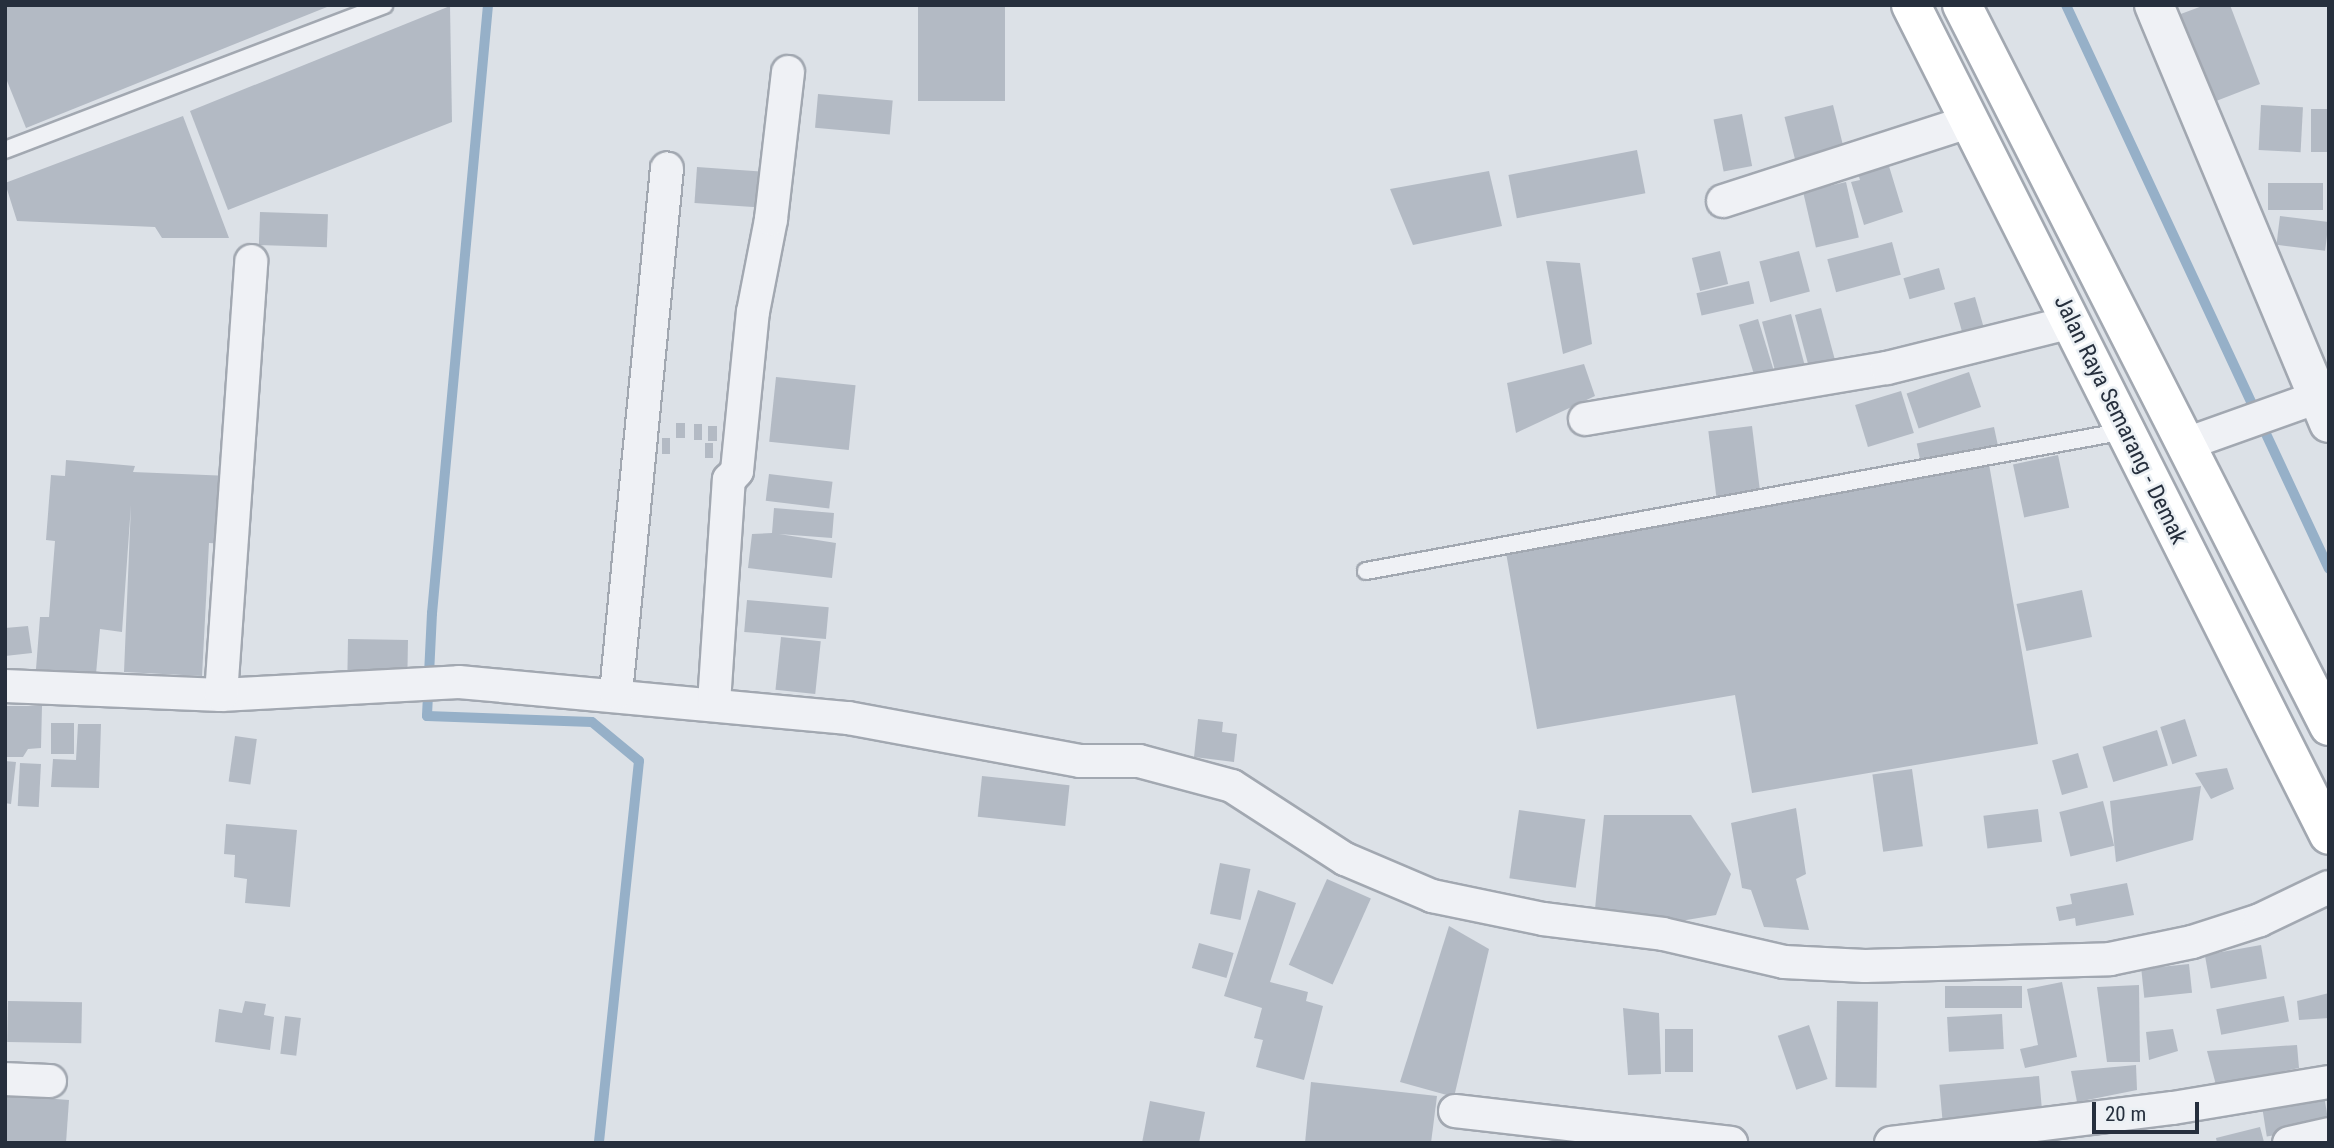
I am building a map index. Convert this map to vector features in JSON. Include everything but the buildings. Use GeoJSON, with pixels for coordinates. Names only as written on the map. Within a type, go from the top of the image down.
{"type":"FeatureCollection","features":[{"type":"Feature","properties":{"kind":"highway","name":"Jalan Raya Semarang - Demak"},"geometry":{"type":"LineString","coordinates":[[1910,5],[2073,321],[2124,431],[2329,835]]}},
{"type":"Feature","properties":{"kind":"highway","name":"Jalan Raya Semarang - Demak"},"geometry":{"type":"LineString","coordinates":[[1962,5],[2197,439],[2278,628],[2329,726]]}},
{"type":"Feature","properties":{"kind":"highway"},"geometry":{"type":"LineString","coordinates":[[2234,649],[2278,628]]}},
{"type":"Feature","properties":{"kind":"street"},"geometry":{"type":"LineString","coordinates":[[2154,5],[2319,403],[2197,439]]}},
{"type":"Feature","properties":{"kind":"street"},"geometry":{"type":"LineString","coordinates":[[714,703],[729,480],[737,471],[753,312],[771,219],[788,72]]}},
{"type":"Feature","properties":{"kind":"street"},"geometry":{"type":"LineString","coordinates":[[1723,201],[1970,121]]}},
{"type":"Feature","properties":{"kind":"street"},"geometry":{"type":"LineString","coordinates":[[616,693],[667,168]]}},
{"type":"Feature","properties":{"kind":"street"},"geometry":{"type":"LineString","coordinates":[[221,695],[251,261]]}},
{"type":"Feature","properties":{"kind":"street"},"geometry":{"type":"LineString","coordinates":[[1585,419],[1887,368],[2073,321]]}},
{"type":"Feature","properties":{"kind":"street"},"geometry":{"type":"LineString","coordinates":[[5,686],[221,695],[388,682],[459,682],[616,693],[848,718],[1080,761],[1139,761],[1232,786],[1345,859],[1432,896],[1543,919],[1662,934],[1784,962],[1865,966],[2110,959],[2192,942],[2249,924],[2329,887]]}},
{"type":"Feature","properties":{"kind":"street"},"geometry":{"type":"LineString","coordinates":[[5,1079],[50,1081]]}},
{"type":"Feature","properties":{"kind":"street"},"geometry":{"type":"LineString","coordinates":[[1891,1143],[2173,1108],[2329,1082]]}},
{"type":"Feature","properties":{"kind":"street"},"geometry":{"type":"LineString","coordinates":[[1455,1111],[1731,1143]]}},
{"type":"Feature","properties":{"kind":"street"},"geometry":{"type":"LineString","coordinates":[[2289,1143],[2329,1134]]}},
{"type":"Feature","properties":{"kind":"lane"},"geometry":{"type":"LineString","coordinates":[[5,150],[384,5]]}},
{"type":"Feature","properties":{"kind":"lane"},"geometry":{"type":"LineString","coordinates":[[1366,571],[2124,431]]}},
{"type":"Feature","properties":{"kind":"waterway"},"geometry":{"type":"LineString","coordinates":[[488,5],[432,613],[427,716],[592,722],[639,761],[599,1143]]}},
{"type":"Feature","properties":{"kind":"waterway"},"geometry":{"type":"LineString","coordinates":[[2066,5],[2329,569]]}}]}
